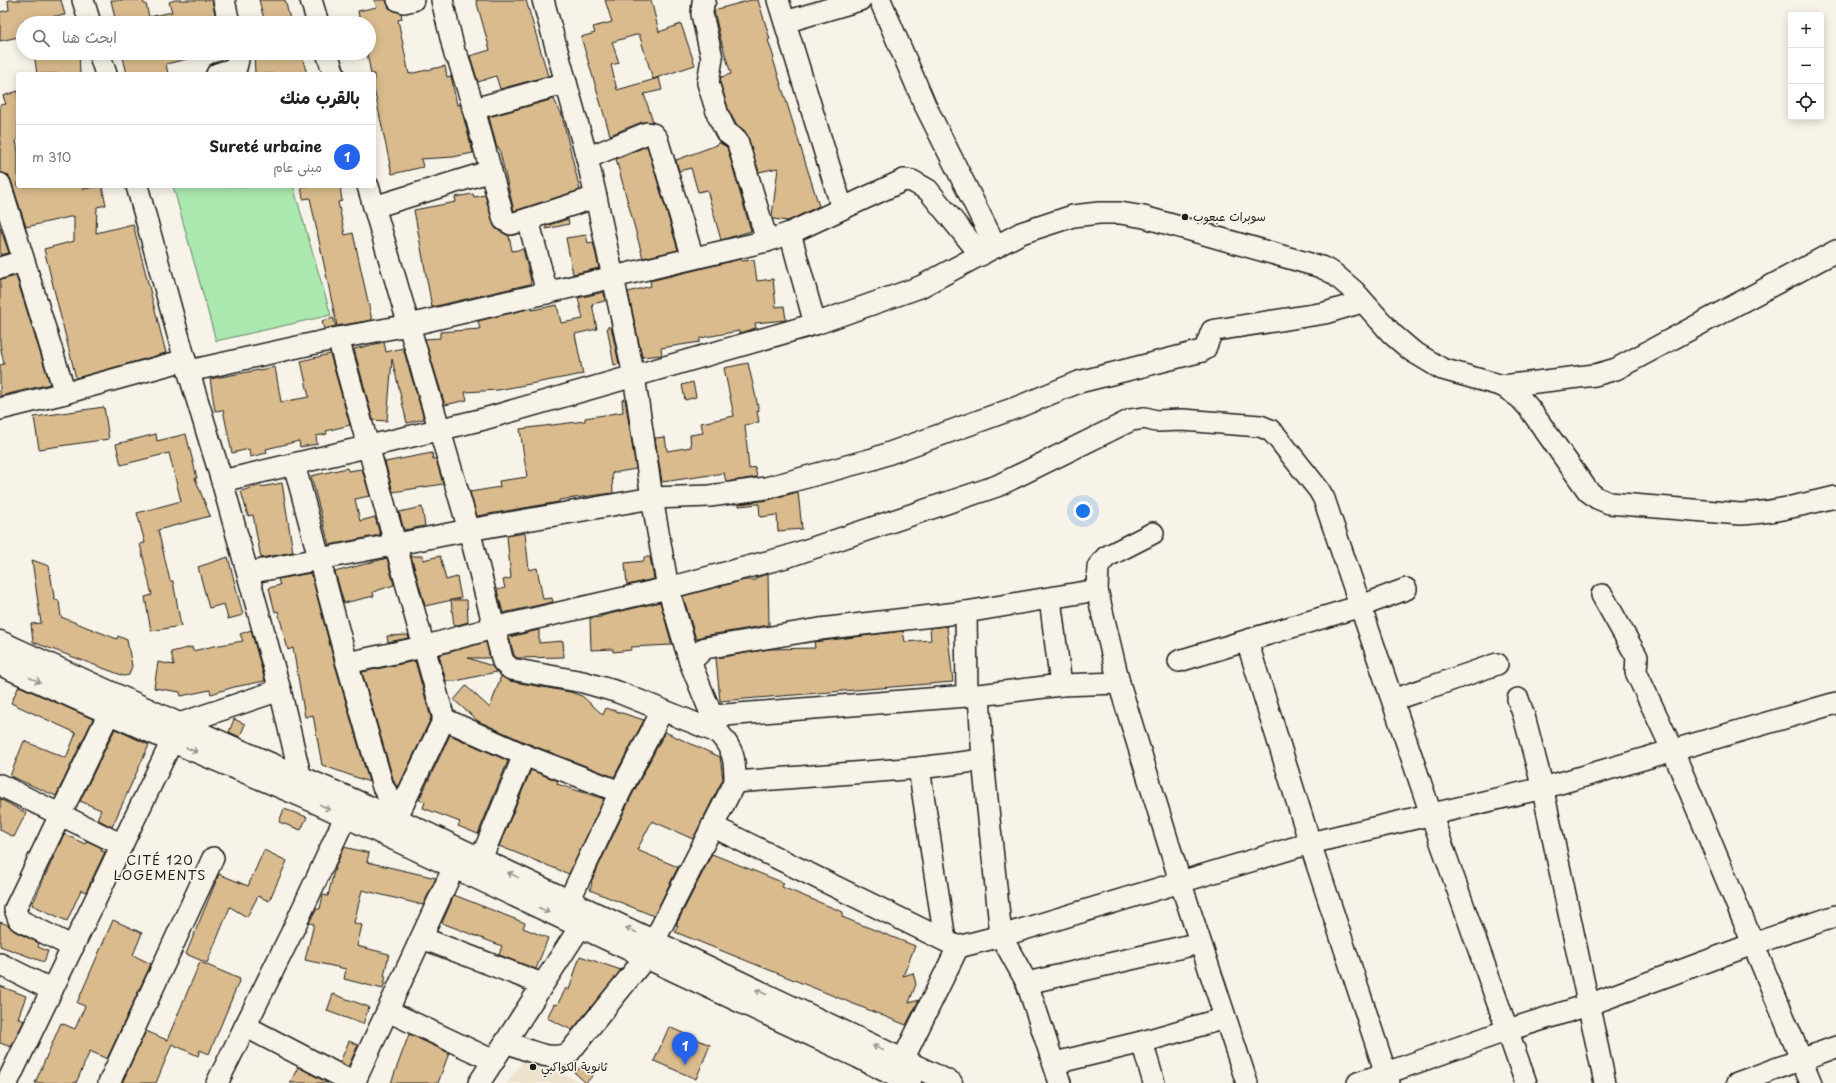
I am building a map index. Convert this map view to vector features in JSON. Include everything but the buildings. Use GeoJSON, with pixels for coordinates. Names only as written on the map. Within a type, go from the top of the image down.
{"type":"FeatureCollection","features":[{"type":"Feature","properties":{"kind":"main road"},"geometry":{"type":"LineString","coordinates":[[0,642],[175,733],[349,808],[454,867],[580,927],[651,950]]}},
{"type":"Feature","properties":{"kind":"main road"},"geometry":{"type":"LineString","coordinates":[[0,664],[109,714],[175,733]]}},
{"type":"Feature","properties":{"kind":"main road"},"geometry":{"type":"LineString","coordinates":[[349,808],[397,816],[481,859],[569,901],[651,950],[859,1057],[900,1076],[951,1083]]}},
{"type":"Feature","properties":{"kind":"street"},"geometry":{"type":"LineString","coordinates":[[83,0],[88,16]]}},
{"type":"Feature","properties":{"kind":"street"},"geometry":{"type":"LineString","coordinates":[[224,0],[227,16]]}},
{"type":"Feature","properties":{"kind":"street"},"geometry":{"type":"LineString","coordinates":[[311,0],[316,16]]}},
{"type":"Feature","properties":{"kind":"street"},"geometry":{"type":"LineString","coordinates":[[398,0],[404,2],[413,0]]}},
{"type":"Feature","properties":{"kind":"street"},"geometry":{"type":"LineString","coordinates":[[442,0],[455,55],[458,58],[474,109],[504,220],[511,224],[596,197]]}},
{"type":"Feature","properties":{"kind":"street"},"geometry":{"type":"LineString","coordinates":[[506,1042],[550,1057],[569,1054],[651,950],[735,782],[735,761],[727,742],[716,725],[690,662],[668,588],[652,498],[634,376],[596,197],[587,158],[542,0]]}},
{"type":"Feature","properties":{"kind":"street"},"geometry":{"type":"LineString","coordinates":[[705,0],[702,6],[702,14],[712,58],[708,83],[718,115],[726,132],[737,140],[767,241]]}},
{"type":"Feature","properties":{"kind":"street"},"geometry":{"type":"LineString","coordinates":[[778,0],[842,208]]}},
{"type":"Feature","properties":{"kind":"street"},"geometry":{"type":"LineString","coordinates":[[785,22],[860,0]]}},
{"type":"Feature","properties":{"kind":"street"},"geometry":{"type":"LineString","coordinates":[[880,0],[989,251]]}},
{"type":"Feature","properties":{"kind":"street"},"geometry":{"type":"LineString","coordinates":[[101,60],[105,72]]}},
{"type":"Feature","properties":{"kind":"street"},"geometry":{"type":"LineString","coordinates":[[223,72],[236,68],[238,60]]}},
{"type":"Feature","properties":{"kind":"street"},"geometry":{"type":"LineString","coordinates":[[329,60],[333,72]]}},
{"type":"Feature","properties":{"kind":"street"},"geometry":{"type":"LineString","coordinates":[[474,109],[566,83]]}},
{"type":"Feature","properties":{"kind":"street"},"geometry":{"type":"LineString","coordinates":[[587,158],[647,133],[653,134],[657,139],[693,258]]}},
{"type":"Feature","properties":{"kind":"street"},"geometry":{"type":"LineString","coordinates":[[374,207],[490,171]]}},
{"type":"Feature","properties":{"kind":"street"},"geometry":{"type":"LineString","coordinates":[[0,409],[187,365],[409,325],[767,241],[790,233],[904,180],[912,181],[928,190],[989,251]]}},
{"type":"Feature","properties":{"kind":"street"},"geometry":{"type":"LineString","coordinates":[[138,188],[187,365],[248,573],[280,690],[303,787]]}},
{"type":"Feature","properties":{"kind":"street"},"geometry":{"type":"LineString","coordinates":[[369,188],[469,530],[502,662],[506,667],[590,684],[618,692],[662,711],[716,725],[1061,685],[1119,683]]}},
{"type":"Feature","properties":{"kind":"street"},"geometry":{"type":"LineString","coordinates":[[2,194],[65,393]]}},
{"type":"Feature","properties":{"kind":"street"},"geometry":{"type":"LineString","coordinates":[[222,481],[439,430],[815,324],[920,287],[1022,233],[1073,216],[1099,212],[1120,213],[1163,222],[1321,267],[1333,273],[1354,291],[1362,302],[1392,334],[1412,351],[1442,369],[1503,386],[1520,398],[1529,408],[1588,491],[1597,498],[1609,503],[1756,514],[1836,497]]}},
{"type":"Feature","properties":{"kind":"street"},"geometry":{"type":"LineString","coordinates":[[528,219],[547,293]]}},
{"type":"Feature","properties":{"kind":"street"},"geometry":{"type":"LineString","coordinates":[[790,233],[815,324]]}},
{"type":"Feature","properties":{"kind":"street"},"geometry":{"type":"LineString","coordinates":[[1503,386],[1616,370],[1836,251]]}},
{"type":"Feature","properties":{"kind":"street"},"geometry":{"type":"LineString","coordinates":[[0,268],[23,261]]}},
{"type":"Feature","properties":{"kind":"street"},"geometry":{"type":"LineString","coordinates":[[248,573],[469,530],[652,498],[710,496],[766,488],[873,459],[1018,407],[1079,382],[1202,351],[1205,349],[1212,331],[1325,313],[1362,302]]}},
{"type":"Feature","properties":{"kind":"street"},"geometry":{"type":"LineString","coordinates":[[338,338],[444,719],[397,816]]}},
{"type":"Feature","properties":{"kind":"street"},"geometry":{"type":"LineString","coordinates":[[347,662],[423,647],[493,628],[668,588],[786,557],[997,486],[1131,420],[1145,418],[1156,421],[1184,420],[1260,426],[1270,430],[1277,437],[1319,490],[1362,606],[1431,814],[1526,1083]]}},
{"type":"Feature","properties":{"kind":"street"},"geometry":{"type":"LineString","coordinates":[[294,464],[318,560],[383,787],[397,816]]}},
{"type":"Feature","properties":{"kind":"street"},"geometry":{"type":"LineString","coordinates":[[1153,533],[1106,557],[1098,567],[1097,590],[1119,683],[1180,881],[1247,1083]]}},
{"type":"Feature","properties":{"kind":"street"},"geometry":{"type":"LineString","coordinates":[[1179,661],[1362,606],[1406,589]]}},
{"type":"Feature","properties":{"kind":"street"},"geometry":{"type":"LineString","coordinates":[[690,662],[705,648],[820,629],[966,612],[1097,590]]}},
{"type":"Feature","properties":{"kind":"street"},"geometry":{"type":"LineString","coordinates":[[1602,595],[1637,657],[1636,672],[1673,751],[1811,1083]]}},
{"type":"Feature","properties":{"kind":"street"},"geometry":{"type":"LineString","coordinates":[[1050,598],[1061,685]]}},
{"type":"Feature","properties":{"kind":"street"},"geometry":{"type":"LineString","coordinates":[[966,612],[973,695],[983,760],[1001,936],[1027,983],[1055,1063],[1060,1083]]}},
{"type":"Feature","properties":{"kind":"street"},"geometry":{"type":"LineString","coordinates":[[1247,641],[1310,843],[1388,1078]]}},
{"type":"Feature","properties":{"kind":"street"},"geometry":{"type":"LineString","coordinates":[[1393,700],[1497,664]]}},
{"type":"Feature","properties":{"kind":"street"},"geometry":{"type":"LineString","coordinates":[[7,1083],[175,733],[280,690]]}},
{"type":"Feature","properties":{"kind":"street"},"geometry":{"type":"LineString","coordinates":[[1518,699],[1543,788],[1605,1083]]}},
{"type":"Feature","properties":{"kind":"street"},"geometry":{"type":"LineString","coordinates":[[712,826],[951,943],[1001,936],[1310,843],[1543,788],[1836,703]]}},
{"type":"Feature","properties":{"kind":"street"},"geometry":{"type":"LineString","coordinates":[[569,901],[620,792],[662,711]]}},
{"type":"Feature","properties":{"kind":"street"},"geometry":{"type":"LineString","coordinates":[[73,947],[19,920],[15,909],[109,714]]}},
{"type":"Feature","properties":{"kind":"street"},"geometry":{"type":"LineString","coordinates":[[444,719],[524,755],[620,792]]}},
{"type":"Feature","properties":{"kind":"street"},"geometry":{"type":"LineString","coordinates":[[481,859],[524,755]]}},
{"type":"Feature","properties":{"kind":"street"},"geometry":{"type":"LineString","coordinates":[[735,782],[919,768],[983,760]]}},
{"type":"Feature","properties":{"kind":"street"},"geometry":{"type":"LineString","coordinates":[[900,1076],[951,943],[919,768]]}},
{"type":"Feature","properties":{"kind":"street"},"geometry":{"type":"LineString","coordinates":[[0,785],[122,845]]}},
{"type":"Feature","properties":{"kind":"street"},"geometry":{"type":"LineString","coordinates":[[217,1083],[291,934],[349,808]]}},
{"type":"Feature","properties":{"kind":"street"},"geometry":{"type":"LineString","coordinates":[[109,1083],[213,858]]}},
{"type":"Feature","properties":{"kind":"street"},"geometry":{"type":"LineString","coordinates":[[245,1026],[354,1083],[454,867]]}},
{"type":"Feature","properties":{"kind":"street"},"geometry":{"type":"LineString","coordinates":[[1358,1083],[1388,1078],[1508,1030],[1588,1005],[1753,944],[1836,916]]}},
{"type":"Feature","properties":{"kind":"street"},"geometry":{"type":"LineString","coordinates":[[479,1083],[580,927]]}},
{"type":"Feature","properties":{"kind":"street"},"geometry":{"type":"LineString","coordinates":[[422,938],[542,984]]}},
{"type":"Feature","properties":{"kind":"street"},"geometry":{"type":"LineString","coordinates":[[1027,983],[1200,943]]}},
{"type":"Feature","properties":{"kind":"street"},"geometry":{"type":"LineString","coordinates":[[0,964],[52,990]]}},
{"type":"Feature","properties":{"kind":"street"},"geometry":{"type":"LineString","coordinates":[[388,1011],[494,1061]]}},
{"type":"Feature","properties":{"kind":"street"},"geometry":{"type":"LineString","coordinates":[[1055,1063],[1142,1042],[1225,1018]]}},
{"type":"Feature","properties":{"kind":"street"},"geometry":{"type":"LineString","coordinates":[[1142,1042],[1154,1083]]}},
{"type":"Feature","properties":{"kind":"street"},"geometry":{"type":"LineString","coordinates":[[1737,1083],[1836,1047]]}},
{"type":"Feature","properties":{"kind":"shaded area","name":"ثانوية الكواكبي"},"geometry":{"type":"Polygon","coordinates":[[[525,1057],[582,1083],[507,1083],[525,1057]]]}},
{"type":"Feature","properties":{"kind":"green space"},"geometry":{"type":"Polygon","coordinates":[[[174,188],[294,188],[331,315],[216,341],[174,188]]]}},
{"type":"Feature","properties":{"kind":"place","name":"سوبرات عبعوب"},"geometry":{"type":"Point","coordinates":[1185,217]}},
{"type":"Feature","properties":{"kind":"place","name":"Sureté urbaine"},"geometry":{"type":"Point","coordinates":[685,1065]}},
{"type":"Feature","properties":{"kind":"place","name":"ثانوية الكواكبي"},"geometry":{"type":"Point","coordinates":[533,1067]}},
{"type":"Feature","properties":{"kind":"district","name":"CITÉ 120 LOGEMENTS"},"geometry":{"type":"Point","coordinates":[160,868]}}]}
